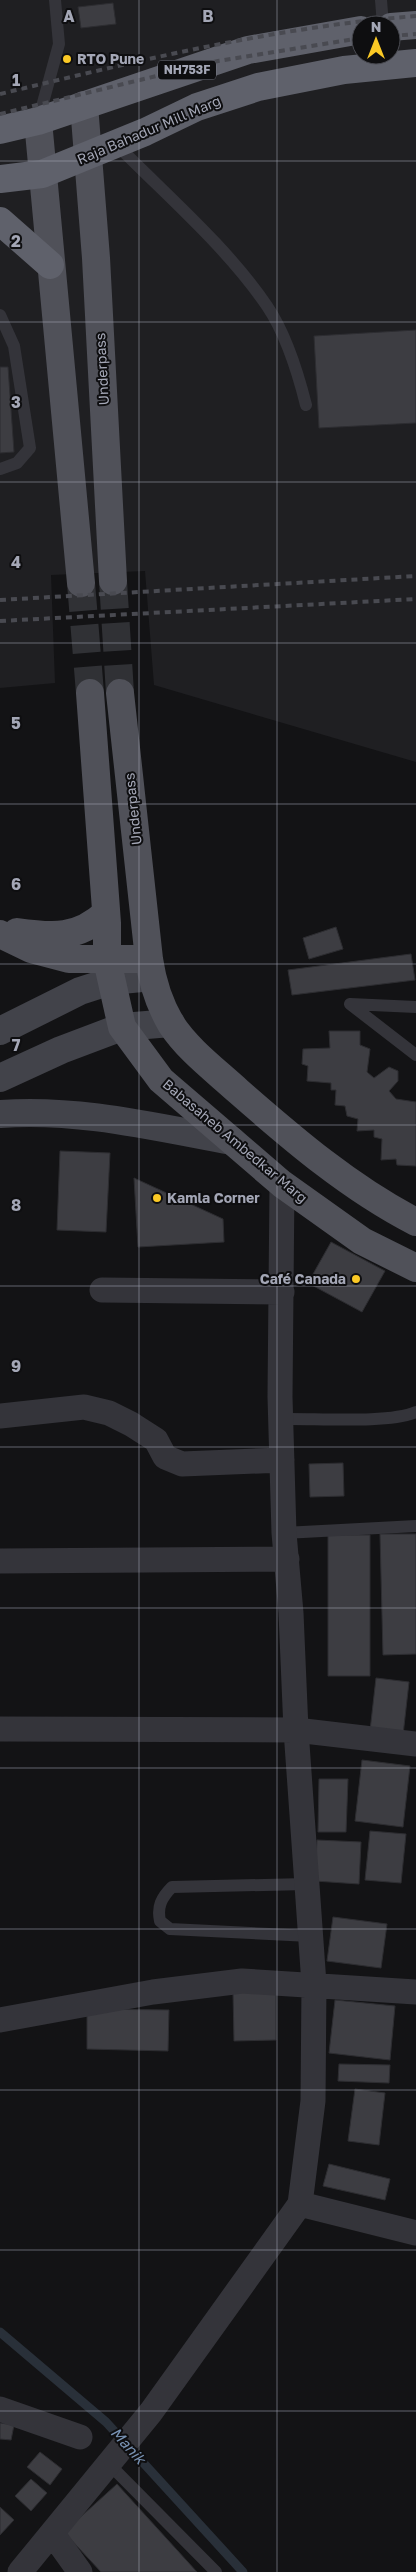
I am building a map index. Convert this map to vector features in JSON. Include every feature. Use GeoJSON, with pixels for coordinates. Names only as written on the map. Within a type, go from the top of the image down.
{"type":"FeatureCollection","features":[{"type":"Feature","properties":{"kind":"highway"},"geometry":{"type":"LineString","coordinates":[[401,26],[416,25]]}},
{"type":"Feature","properties":{"kind":"highway","name":"NH753F"},"geometry":{"type":"LineString","coordinates":[[0,130],[38,121],[248,50],[351,32]]}},
{"type":"Feature","properties":{"kind":"highway","name":"Raja Bahadur Mill Marg"},"geometry":{"type":"LineString","coordinates":[[0,179],[42,174],[116,144],[197,107],[258,87],[344,70],[416,63]]}},
{"type":"Feature","properties":{"kind":"highway"},"geometry":{"type":"LineString","coordinates":[[0,222],[50,265]]}},
{"type":"Feature","properties":{"kind":"main road","name":"Underpass"},"geometry":{"type":"LineString","coordinates":[[84,105],[96,258],[113,581]]}},
{"type":"Feature","properties":{"kind":"main road"},"geometry":{"type":"LineString","coordinates":[[38,121],[81,583]]}},
{"type":"Feature","properties":{"kind":"main road"},"geometry":{"type":"LineString","coordinates":[[90,693],[109,970],[122,1026]]}},
{"type":"Feature","properties":{"kind":"main road","name":"Underpass"},"geometry":{"type":"LineString","coordinates":[[120,693],[150,968]]}},
{"type":"Feature","properties":{"kind":"main road"},"geometry":{"type":"LineString","coordinates":[[0,932],[67,935],[81,931],[106,913]]}},
{"type":"Feature","properties":{"kind":"main road"},"geometry":{"type":"LineString","coordinates":[[0,932],[31,949],[109,970],[150,968],[171,1023],[193,1050],[307,1151],[388,1208],[416,1222]]}},
{"type":"Feature","properties":{"kind":"main road"},"geometry":{"type":"LineString","coordinates":[[0,1030],[80,990],[109,970]]}},
{"type":"Feature","properties":{"kind":"main road"},"geometry":{"type":"LineString","coordinates":[[0,1078],[61,1050],[122,1026],[171,1023]]}},
{"type":"Feature","properties":{"kind":"main road","name":"Babasaheb Ambedkar Marg"},"geometry":{"type":"LineString","coordinates":[[122,1026],[161,1080],[282,1184],[362,1241],[416,1268]]}},
{"type":"Feature","properties":{"kind":"main road"},"geometry":{"type":"LineString","coordinates":[[0,1114],[27,1112],[104,1117],[232,1141]]}},
{"type":"Feature","properties":{"kind":"street"},"geometry":{"type":"LineString","coordinates":[[20,2572],[151,2412],[300,2204],[313,2101],[314,1984],[284,1533],[281,1418],[282,1184]]}},
{"type":"Feature","properties":{"kind":"street"},"geometry":{"type":"LineString","coordinates":[[102,1290],[282,1292]]}},
{"type":"Feature","properties":{"kind":"street"},"geometry":{"type":"LineString","coordinates":[[0,1416],[84,1407],[108,1413],[131,1424],[156,1440],[165,1457],[182,1464],[282,1460]]}},
{"type":"Feature","properties":{"kind":"street"},"geometry":{"type":"LineString","coordinates":[[0,1561],[287,1558]]}},
{"type":"Feature","properties":{"kind":"street"},"geometry":{"type":"LineString","coordinates":[[0,1729],[296,1730],[416,1744]]}},
{"type":"Feature","properties":{"kind":"street"},"geometry":{"type":"LineString","coordinates":[[0,2020],[153,1992],[242,1981],[314,1984],[416,1992]]}},
{"type":"Feature","properties":{"kind":"street"},"geometry":{"type":"LineString","coordinates":[[300,2204],[416,2233]]}},
{"type":"Feature","properties":{"kind":"street"},"geometry":{"type":"LineString","coordinates":[[0,2409],[80,2437]]}},
{"type":"Feature","properties":{"kind":"street"},"geometry":{"type":"LineString","coordinates":[[52,2534],[80,2572]]}},
{"type":"Feature","properties":{"kind":"lane"},"geometry":{"type":"LineString","coordinates":[[38,121],[59,44],[55,0]]}},
{"type":"Feature","properties":{"kind":"lane"},"geometry":{"type":"LineString","coordinates":[[381,0],[382,15]]}},
{"type":"Feature","properties":{"kind":"lane"},"geometry":{"type":"LineString","coordinates":[[116,144],[242,274],[268,308],[296,368],[306,405]]}},
{"type":"Feature","properties":{"kind":"lane"},"geometry":{"type":"LineString","coordinates":[[0,316],[14,346],[30,448],[17,462],[0,469]]}},
{"type":"Feature","properties":{"kind":"lane"},"geometry":{"type":"LineString","coordinates":[[416,1006],[350,1004],[416,1055]]}},
{"type":"Feature","properties":{"kind":"lane"},"geometry":{"type":"LineString","coordinates":[[281,1418],[372,1418],[409,1415],[416,1412]]}},
{"type":"Feature","properties":{"kind":"lane"},"geometry":{"type":"LineString","coordinates":[[284,1533],[416,1526]]}},
{"type":"Feature","properties":{"kind":"lane"},"geometry":{"type":"LineString","coordinates":[[306,1884],[172,1887],[163,1896],[158,1910],[160,1921],[170,1929],[310,1936]]}},
{"type":"Feature","properties":{"kind":"lane"},"geometry":{"type":"LineString","coordinates":[[114,2457],[216,2572]]}},
{"type":"Feature","properties":{"kind":"shaded area"},"geometry":{"type":"Polygon","coordinates":[[[0,0],[416,0],[416,762],[154,685],[145,571],[51,575],[55,683],[0,688],[0,0]]]}},
{"type":"Feature","properties":{"kind":"building"},"geometry":{"type":"Polygon","coordinates":[[[113,3],[116,24],[81,28],[78,7],[113,3]]]}},
{"type":"Feature","properties":{"kind":"building"},"geometry":{"type":"Polygon","coordinates":[[[416,330],[416,423],[319,428],[314,336],[416,330]]]}},
{"type":"Feature","properties":{"kind":"building"},"geometry":{"type":"Polygon","coordinates":[[[0,367],[8,367],[14,452],[0,453],[0,367]]]}},
{"type":"Feature","properties":{"kind":"building"},"geometry":{"type":"Polygon","coordinates":[[[336,927],[343,949],[309,959],[303,938],[336,927]]]}},
{"type":"Feature","properties":{"kind":"building"},"geometry":{"type":"Polygon","coordinates":[[[411,954],[415,980],[292,995],[288,970],[411,954]]]}},
{"type":"Feature","properties":{"kind":"building"},"geometry":{"type":"Polygon","coordinates":[[[329,1031],[360,1031],[360,1045],[370,1049],[367,1072],[374,1078],[389,1067],[398,1071],[398,1081],[389,1091],[396,1099],[416,1102],[416,1166],[397,1165],[396,1159],[381,1160],[382,1139],[374,1137],[374,1130],[357,1131],[358,1119],[347,1116],[345,1106],[335,1105],[336,1090],[331,1090],[331,1083],[307,1081],[308,1066],[302,1064],[303,1049],[330,1048],[329,1031]]]}},
{"type":"Feature","properties":{"kind":"building"},"geometry":{"type":"Polygon","coordinates":[[[60,1151],[110,1153],[106,1232],[57,1230],[60,1151]]]}},
{"type":"Feature","properties":{"kind":"building","name":"Kamla Corner"},"geometry":{"type":"Polygon","coordinates":[[[134,1178],[223,1219],[224,1242],[138,1247],[134,1178]]]}},
{"type":"Feature","properties":{"kind":"building"},"geometry":{"type":"Polygon","coordinates":[[[331,1242],[385,1271],[362,1312],[308,1283],[331,1242]]]}},
{"type":"Feature","properties":{"kind":"building"},"geometry":{"type":"Polygon","coordinates":[[[343,1463],[344,1496],[310,1497],[309,1464],[343,1463]]]}},
{"type":"Feature","properties":{"kind":"building"},"geometry":{"type":"Polygon","coordinates":[[[380,1534],[416,1534],[416,1654],[383,1655],[380,1534]]]}},
{"type":"Feature","properties":{"kind":"building"},"geometry":{"type":"Polygon","coordinates":[[[328,1535],[370,1535],[370,1676],[328,1676],[328,1535]]]}},
{"type":"Feature","properties":{"kind":"building"},"geometry":{"type":"Polygon","coordinates":[[[376,1678],[409,1682],[403,1735],[370,1731],[376,1678]]]}},
{"type":"Feature","properties":{"kind":"building"},"geometry":{"type":"Polygon","coordinates":[[[362,1760],[410,1766],[403,1827],[355,1821],[362,1760]]]}},
{"type":"Feature","properties":{"kind":"building"},"geometry":{"type":"Polygon","coordinates":[[[319,1779],[348,1779],[346,1832],[318,1832],[319,1779]]]}},
{"type":"Feature","properties":{"kind":"building"},"geometry":{"type":"Polygon","coordinates":[[[370,1831],[406,1834],[401,1883],[365,1880],[370,1831]]]}},
{"type":"Feature","properties":{"kind":"building"},"geometry":{"type":"Polygon","coordinates":[[[317,1840],[361,1842],[359,1884],[315,1881],[317,1840]]]}},
{"type":"Feature","properties":{"kind":"building"},"geometry":{"type":"Polygon","coordinates":[[[333,1917],[387,1924],[381,1968],[327,1961],[333,1917]]]}},
{"type":"Feature","properties":{"kind":"building"},"geometry":{"type":"Polygon","coordinates":[[[233,1992],[276,1992],[276,2040],[234,2041],[233,1992]]]}},
{"type":"Feature","properties":{"kind":"building"},"geometry":{"type":"Polygon","coordinates":[[[335,2000],[395,2006],[390,2060],[329,2053],[335,2000]]]}},
{"type":"Feature","properties":{"kind":"building"},"geometry":{"type":"Polygon","coordinates":[[[87,2009],[169,2010],[168,2051],[87,2049],[87,2009]]]}},
{"type":"Feature","properties":{"kind":"building"},"geometry":{"type":"Polygon","coordinates":[[[339,2064],[390,2065],[389,2083],[338,2081],[339,2064]]]}},
{"type":"Feature","properties":{"kind":"building"},"geometry":{"type":"Polygon","coordinates":[[[355,2089],[385,2093],[379,2145],[348,2141],[355,2089]]]}},
{"type":"Feature","properties":{"kind":"building"},"geometry":{"type":"Polygon","coordinates":[[[329,2164],[390,2179],[385,2200],[323,2186],[329,2164]]]}},
{"type":"Feature","properties":{"kind":"building"},"geometry":{"type":"Polygon","coordinates":[[[0,2423],[14,2425],[11,2440],[0,2439],[0,2423]]]}},
{"type":"Feature","properties":{"kind":"building"},"geometry":{"type":"Polygon","coordinates":[[[40,2452],[62,2469],[50,2485],[27,2467],[40,2452]]]}},
{"type":"Feature","properties":{"kind":"building"},"geometry":{"type":"Polygon","coordinates":[[[31,2479],[47,2493],[31,2511],[15,2496],[31,2479]]]}},
{"type":"Feature","properties":{"kind":"building"},"geometry":{"type":"Polygon","coordinates":[[[117,2484],[197,2572],[101,2572],[64,2532],[117,2484]]]}},
{"type":"Feature","properties":{"kind":"building"},"geometry":{"type":"Polygon","coordinates":[[[0,2507],[14,2520],[0,2535],[0,2507]]]}},
{"type":"Feature","properties":{"kind":"waterway","name":"Manik"},"geometry":{"type":"LineString","coordinates":[[0,2332],[106,2422],[243,2572]]}},
{"type":"Feature","properties":{"kind":"tunnel"},"geometry":{"type":"LineString","coordinates":[[113,581],[120,693]]}},
{"type":"Feature","properties":{"kind":"tunnel"},"geometry":{"type":"LineString","coordinates":[[81,583],[90,693]]}},
{"type":"Feature","properties":{"kind":"railway"},"geometry":{"type":"LineString","coordinates":[[0,94],[103,69],[259,37],[363,21],[416,16]]}},
{"type":"Feature","properties":{"kind":"railway"},"geometry":{"type":"LineString","coordinates":[[401,35],[416,34]]}},
{"type":"Feature","properties":{"kind":"railway"},"geometry":{"type":"LineString","coordinates":[[0,114],[218,61],[351,40]]}},
{"type":"Feature","properties":{"kind":"railway"},"geometry":{"type":"LineString","coordinates":[[0,600],[416,576]]}},
{"type":"Feature","properties":{"kind":"railway"},"geometry":{"type":"LineString","coordinates":[[0,621],[416,599]]}},
{"type":"Feature","properties":{"kind":"place","name":"RTO Pune"},"geometry":{"type":"Point","coordinates":[67,59]}},
{"type":"Feature","properties":{"kind":"place","name":"Kamla Corner"},"geometry":{"type":"Point","coordinates":[157,1198]}},
{"type":"Feature","properties":{"kind":"place","name":"Café Canada"},"geometry":{"type":"Point","coordinates":[356,1279]}}]}
